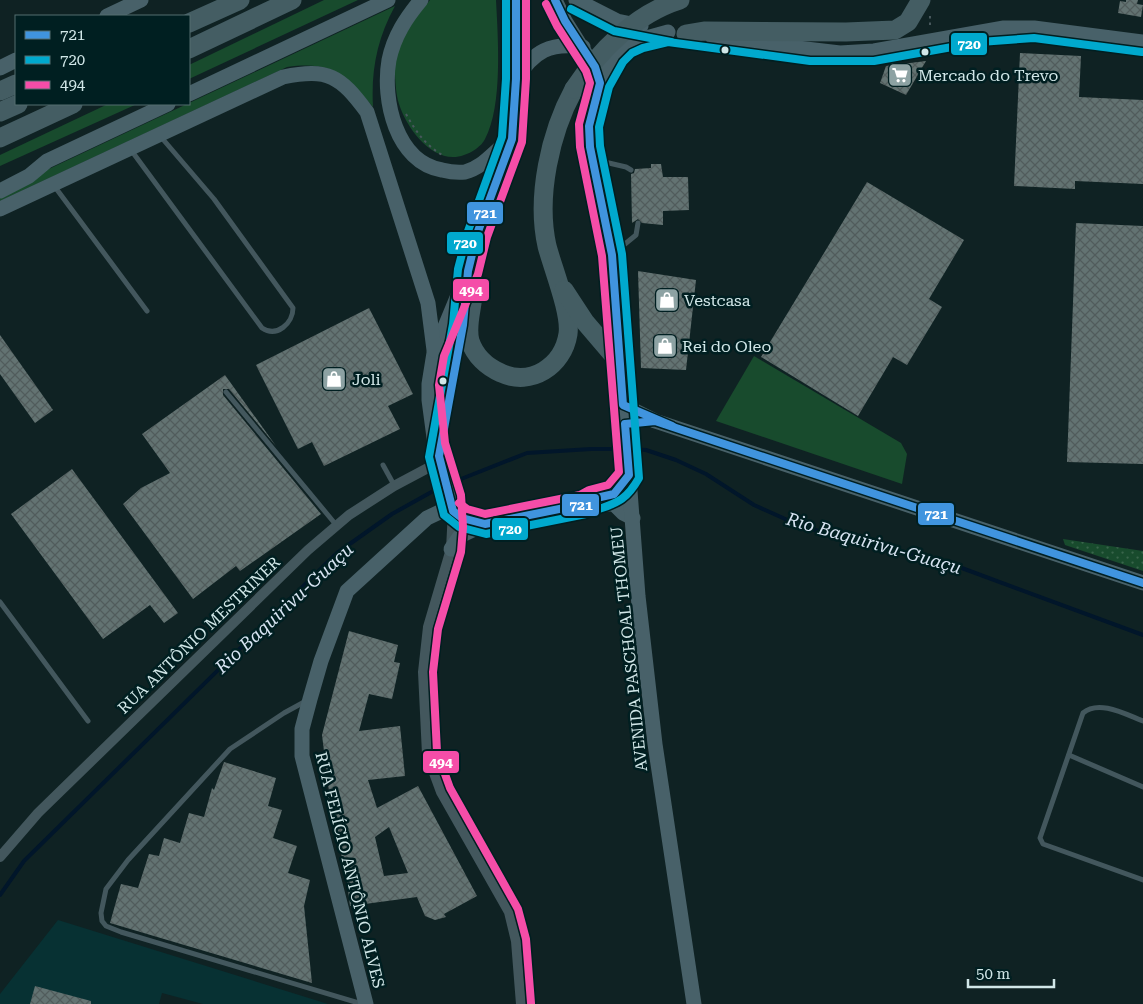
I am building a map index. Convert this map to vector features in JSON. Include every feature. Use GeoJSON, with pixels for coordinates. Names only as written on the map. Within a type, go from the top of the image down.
{"type":"FeatureCollection","features":[{"type":"Feature","properties":{"kind":"highway"},"geometry":{"type":"LineString","coordinates":[[192,21],[240,0]]}},
{"type":"Feature","properties":{"kind":"highway"},"geometry":{"type":"LineString","coordinates":[[190,49],[292,0]]}},
{"type":"Feature","properties":{"kind":"highway"},"geometry":{"type":"LineString","coordinates":[[468,271],[473,285],[469,324],[470,341],[477,354],[490,368],[508,376],[525,377],[538,374],[553,365],[565,349],[568,332],[558,280],[547,246],[545,223],[546,175],[555,129],[574,89],[598,55],[627,29],[654,12],[680,0]]}},
{"type":"Feature","properties":{"kind":"highway"},"geometry":{"type":"LineString","coordinates":[[677,33],[704,31],[862,32],[896,30],[925,7]]}},
{"type":"Feature","properties":{"kind":"highway"},"geometry":{"type":"LineString","coordinates":[[0,91],[15,84]]}},
{"type":"Feature","properties":{"kind":"highway"},"geometry":{"type":"LineString","coordinates":[[0,112],[16,105]]}},
{"type":"Feature","properties":{"kind":"highway"},"geometry":{"type":"LineString","coordinates":[[0,138],[71,105]]}},
{"type":"Feature","properties":{"kind":"highway"},"geometry":{"type":"LineString","coordinates":[[558,280],[585,322],[603,346],[620,363]]}},
{"type":"Feature","properties":{"kind":"main road"},"geometry":{"type":"LineString","coordinates":[[109,15],[141,0]]}},
{"type":"Feature","properties":{"kind":"main road"},"geometry":{"type":"LineString","coordinates":[[190,94],[388,0]]}},
{"type":"Feature","properties":{"kind":"main road"},"geometry":{"type":"LineString","coordinates":[[421,0],[405,20],[397,36],[387,78],[393,116],[399,133],[409,150],[422,162],[435,169],[465,172],[488,160],[501,146],[512,140]]}},
{"type":"Feature","properties":{"kind":"main road"},"geometry":{"type":"LineString","coordinates":[[434,353],[468,271],[477,234],[512,140],[516,79],[516,0]]}},
{"type":"Feature","properties":{"kind":"main road"},"geometry":{"type":"LineString","coordinates":[[555,0],[565,21],[595,67],[600,82]]}},
{"type":"Feature","properties":{"kind":"main road"},"geometry":{"type":"LineString","coordinates":[[576,0],[617,22],[677,33],[840,53],[874,51],[1004,28],[1034,28],[1143,42]]}},
{"type":"Feature","properties":{"kind":"main road","name":"AVENIDA PASCHOAL THOMEU"},"geometry":{"type":"LineString","coordinates":[[677,33],[640,38],[626,45],[615,56],[600,82],[589,126],[593,159],[612,255],[638,596],[654,744],[694,1004]]}},
{"type":"Feature","properties":{"kind":"main road"},"geometry":{"type":"LineString","coordinates":[[516,79],[532,59],[552,46],[564,44],[583,47]]}},
{"type":"Feature","properties":{"kind":"main road"},"geometry":{"type":"LineString","coordinates":[[0,68],[15,60]]}},
{"type":"Feature","properties":{"kind":"main road"},"geometry":{"type":"LineString","coordinates":[[0,209],[283,77],[309,72],[332,76],[350,89],[366,112],[378,143],[428,303],[434,353],[429,400],[435,445],[452,503],[462,518],[485,524]]}},
{"type":"Feature","properties":{"kind":"main road"},"geometry":{"type":"LineString","coordinates":[[0,179],[47,161],[166,105]]}},
{"type":"Feature","properties":{"kind":"main road"},"geometry":{"type":"LineString","coordinates":[[0,191],[29,176],[47,161]]}},
{"type":"Feature","properties":{"kind":"main road"},"geometry":{"type":"LineString","coordinates":[[623,404],[655,421],[1143,583]]}},
{"type":"Feature","properties":{"kind":"main road"},"geometry":{"type":"LineString","coordinates":[[625,431],[655,421]]}},
{"type":"Feature","properties":{"kind":"main road"},"geometry":{"type":"LineString","coordinates":[[584,504],[592,499],[614,494],[629,472]]}},
{"type":"Feature","properties":{"kind":"main road","name":"RUA FELÍCIO ANTÔNIO ALVES"},"geometry":{"type":"LineString","coordinates":[[366,1004],[302,756],[302,729],[321,661],[347,591],[427,518],[446,509],[452,503]]}},
{"type":"Feature","properties":{"kind":"main road"},"geometry":{"type":"LineString","coordinates":[[451,549],[460,536],[485,524],[584,504],[614,504],[623,513],[633,518]]}},
{"type":"Feature","properties":{"kind":"street","name":"RUA ANTÔNIO MESTRINER"},"geometry":{"type":"LineString","coordinates":[[0,857],[38,813],[308,550],[337,526],[394,486],[441,464]]}},
{"type":"Feature","properties":{"kind":"street"},"geometry":{"type":"LineString","coordinates":[[452,503],[451,549],[428,627],[423,672],[427,754],[442,792],[509,912],[516,941],[520,1004]]}},
{"type":"Feature","properties":{"kind":"lane"},"geometry":{"type":"LineString","coordinates":[[130,148],[262,328],[268,332],[287,325],[293,317],[293,308],[214,199],[159,135]]}},
{"type":"Feature","properties":{"kind":"lane"},"geometry":{"type":"LineString","coordinates":[[593,159],[631,170]]}},
{"type":"Feature","properties":{"kind":"lane"},"geometry":{"type":"LineString","coordinates":[[53,184],[147,311]]}},
{"type":"Feature","properties":{"kind":"lane"},"geometry":{"type":"LineString","coordinates":[[612,255],[636,235],[638,223]]}},
{"type":"Feature","properties":{"kind":"lane"},"geometry":{"type":"LineString","coordinates":[[441,464],[463,325],[468,271]]}},
{"type":"Feature","properties":{"kind":"lane"},"geometry":{"type":"LineString","coordinates":[[226,392],[337,526]]}},
{"type":"Feature","properties":{"kind":"lane"},"geometry":{"type":"LineString","coordinates":[[383,465],[394,486]]}},
{"type":"Feature","properties":{"kind":"lane"},"geometry":{"type":"LineString","coordinates":[[0,602],[88,721]]}},
{"type":"Feature","properties":{"kind":"lane"},"geometry":{"type":"LineString","coordinates":[[310,699],[284,713],[230,749],[128,860],[106,889],[101,913],[102,921],[106,926],[121,932],[362,1004]]}},
{"type":"Feature","properties":{"kind":"lane"},"geometry":{"type":"LineString","coordinates":[[1143,721],[1114,709],[1088,709],[1082,717],[1040,841],[1043,844],[1143,880]]}},
{"type":"Feature","properties":{"kind":"lane"},"geometry":{"type":"LineString","coordinates":[[1069,755],[1143,787]]}},
{"type":"Feature","properties":{"kind":"path"},"geometry":{"type":"LineString","coordinates":[[925,7],[930,41]]}},
{"type":"Feature","properties":{"kind":"path"},"geometry":{"type":"LineString","coordinates":[[404,109],[417,133],[433,149],[447,158]]}},
{"type":"Feature","properties":{"kind":"shaded area"},"geometry":{"type":"Polygon","coordinates":[[[58,920],[328,1004],[203,1004],[162,993],[159,1004],[0,1004],[0,994],[58,920]]]}},
{"type":"Feature","properties":{"kind":"green space"},"geometry":{"type":"Polygon","coordinates":[[[324,0],[358,0],[190,79],[190,65],[324,0]]]}},
{"type":"Feature","properties":{"kind":"green space"},"geometry":{"type":"Polygon","coordinates":[[[430,0],[496,0],[498,71],[495,109],[491,125],[484,142],[479,147],[467,154],[453,157],[433,151],[415,134],[403,114],[396,92],[395,70],[398,51],[406,32],[430,0]]]}},
{"type":"Feature","properties":{"kind":"green space"},"geometry":{"type":"Polygon","coordinates":[[[395,6],[384,30],[374,67],[373,107],[354,86],[336,72],[316,66],[287,67],[0,201],[0,192],[185,105],[190,105],[190,103],[395,6]]]}},
{"type":"Feature","properties":{"kind":"green space"},"geometry":{"type":"Polygon","coordinates":[[[106,105],[135,105],[0,166],[0,155],[106,105]]]}},
{"type":"Feature","properties":{"kind":"green space"},"geometry":{"type":"Polygon","coordinates":[[[754,356],[901,443],[907,454],[902,484],[716,421],[754,356]]]}},
{"type":"Feature","properties":{"kind":"green space"},"geometry":{"type":"Polygon","coordinates":[[[1063,539],[1143,551],[1143,571],[1065,545],[1063,539]]]}},
{"type":"Feature","properties":{"kind":"building"},"geometry":{"type":"Polygon","coordinates":[[[1126,0],[1138,0],[1137,4],[1143,5],[1141,17],[1118,13],[1120,1],[1126,2],[1126,0]]]}},
{"type":"Feature","properties":{"kind":"building"},"geometry":{"type":"Polygon","coordinates":[[[1020,53],[1081,56],[1079,97],[1143,100],[1143,184],[1075,181],[1075,189],[1014,186],[1020,53]]]}},
{"type":"Feature","properties":{"kind":"building","name":"Mercado do Trevo"},"geometry":{"type":"Polygon","coordinates":[[[926,61],[906,95],[880,83],[886,66],[926,61]]]}},
{"type":"Feature","properties":{"kind":"building"},"geometry":{"type":"Polygon","coordinates":[[[651,164],[661,164],[663,177],[688,177],[689,210],[663,211],[663,225],[642,223],[638,219],[632,223],[631,174],[634,173],[635,169],[651,168],[651,164]]]}},
{"type":"Feature","properties":{"kind":"building"},"geometry":{"type":"Polygon","coordinates":[[[867,182],[964,240],[929,299],[942,307],[907,365],[893,357],[858,416],[761,357],[867,182]]]}},
{"type":"Feature","properties":{"kind":"building"},"geometry":{"type":"Polygon","coordinates":[[[1076,223],[1143,226],[1143,464],[1067,462],[1076,223]]]}},
{"type":"Feature","properties":{"kind":"building"},"geometry":{"type":"Polygon","coordinates":[[[638,271],[696,280],[686,370],[641,368],[638,271]]]}},
{"type":"Feature","properties":{"kind":"building","name":"Joli"},"geometry":{"type":"Polygon","coordinates":[[[369,308],[413,394],[388,406],[400,429],[324,466],[312,442],[298,449],[256,365],[369,308]]]}},
{"type":"Feature","properties":{"kind":"building"},"geometry":{"type":"Polygon","coordinates":[[[0,335],[53,410],[35,423],[0,374],[0,335]]]}},
{"type":"Feature","properties":{"kind":"building"},"geometry":{"type":"Polygon","coordinates":[[[225,375],[276,446],[229,389],[223,389],[223,395],[321,514],[240,571],[236,566],[193,599],[123,504],[141,488],[170,473],[142,434],[225,375]]]}},
{"type":"Feature","properties":{"kind":"building"},"geometry":{"type":"Polygon","coordinates":[[[72,469],[178,613],[164,623],[150,605],[103,639],[11,514],[72,469]]]}},
{"type":"Feature","properties":{"kind":"building"},"geometry":{"type":"Polygon","coordinates":[[[349,631],[398,645],[394,662],[400,663],[392,699],[369,694],[359,731],[400,726],[405,776],[368,780],[377,808],[418,786],[477,896],[444,914],[446,917],[435,920],[425,916],[417,897],[350,906],[346,874],[326,792],[329,792],[322,735],[349,631]],[[389,827],[375,837],[384,876],[408,873],[389,827]]]}},
{"type":"Feature","properties":{"kind":"building"},"geometry":{"type":"Polygon","coordinates":[[[224,762],[276,778],[268,806],[282,810],[273,838],[297,846],[288,873],[310,880],[304,906],[312,983],[110,923],[121,884],[138,888],[149,854],[159,856],[164,838],[180,843],[189,813],[204,817],[212,788],[214,790],[224,762]]]}},
{"type":"Feature","properties":{"kind":"building"},"geometry":{"type":"Polygon","coordinates":[[[35,986],[91,1001],[91,1004],[30,1004],[35,986]]]}},
{"type":"Feature","properties":{"kind":"waterway","name":"Rio Baquirivu-Guaçu"},"geometry":{"type":"LineString","coordinates":[[451,483],[527,453],[623,449]]}},
{"type":"Feature","properties":{"kind":"waterway","name":"Rio Baquirivu-Guaçu"},"geometry":{"type":"LineString","coordinates":[[630,449],[646,450],[676,460],[706,474],[754,505],[803,527],[951,564],[1143,635]]}},
{"type":"Feature","properties":{"kind":"waterway","name":"Rio Baquirivu-Guaçu"},"geometry":{"type":"LineString","coordinates":[[0,895],[24,861],[337,553],[392,514],[444,485]]}},
{"type":"Feature","properties":{"kind":"transit line","name":"720"},"geometry":{"type":"LineString","coordinates":[[506,0],[506,79],[502,137],[468,231],[458,269],[453,324],[429,457],[444,515],[459,527],[486,534],[586,514],[622,499],[628,494],[639,478],[622,254],[600,146],[599,127],[609,87],[623,62],[632,53],[643,48],[668,42],[810,61],[874,61],[980,42],[1034,38],[1142,52]]}},
{"type":"Feature","properties":{"kind":"transit line","name":"721"},"geometry":{"type":"LineString","coordinates":[[516,0],[516,79],[512,139],[477,234],[468,271],[463,325],[439,456],[453,511],[462,518],[485,524],[584,504],[592,499],[614,494],[629,475],[625,424],[655,421],[1143,583]]}},
{"type":"Feature","properties":{"kind":"transit line","name":"494"},"geometry":{"type":"LineString","coordinates":[[526,0],[526,79],[522,142],[487,237],[478,274],[444,356],[439,385],[445,443],[461,495],[463,527],[461,552],[438,629],[433,672],[437,752],[450,788],[518,909],[526,939],[531,1003]]}},
{"type":"Feature","properties":{"kind":"transit line","name":"721"},"geometry":{"type":"LineString","coordinates":[[555,0],[565,21],[595,67],[600,83],[589,126],[590,147],[612,255],[623,405],[672,426]]}},
{"type":"Feature","properties":{"kind":"transit line","name":"494"},"geometry":{"type":"LineString","coordinates":[[459,503],[467,509],[485,514],[580,495],[589,490],[608,485],[619,472],[602,256],[580,147],[579,124],[590,83],[586,71],[557,26],[546,4]]}},
{"type":"Feature","properties":{"kind":"transit line","name":"720"},"geometry":{"type":"LineString","coordinates":[[571,9],[614,31],[671,42]]}},
{"type":"Feature","properties":{"kind":"place","name":"Mercado do Trevo"},"geometry":{"type":"Point","coordinates":[900,75]}},
{"type":"Feature","properties":{"kind":"place","name":"Vestcasa"},"geometry":{"type":"Point","coordinates":[667,300]}},
{"type":"Feature","properties":{"kind":"place","name":"Rei do Oleo"},"geometry":{"type":"Point","coordinates":[665,346]}},
{"type":"Feature","properties":{"kind":"place","name":"Joli"},"geometry":{"type":"Point","coordinates":[334,379]}}]}
